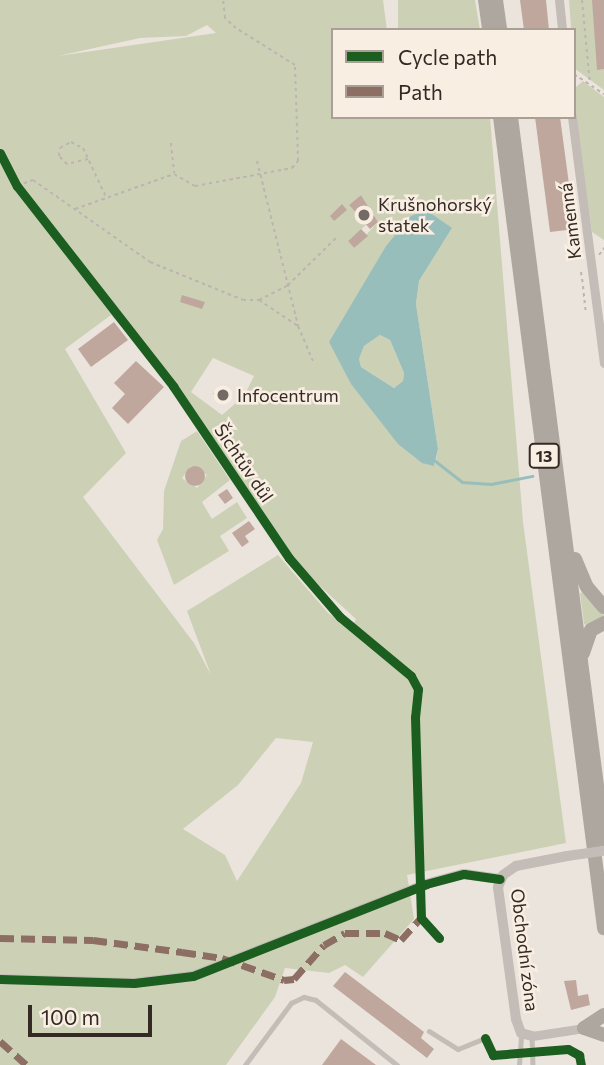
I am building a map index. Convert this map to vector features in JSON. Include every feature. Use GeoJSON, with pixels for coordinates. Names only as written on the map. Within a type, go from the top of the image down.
{"type":"FeatureCollection","features":[{"type":"Feature","properties":{"kind":"highway"},"geometry":{"type":"LineString","coordinates":[[485,0],[489,28]]}},
{"type":"Feature","properties":{"kind":"highway"},"geometry":{"type":"LineString","coordinates":[[496,0],[500,28]]}},
{"type":"Feature","properties":{"kind":"highway","name":"13"},"geometry":{"type":"LineString","coordinates":[[500,119],[604,928]]}},
{"type":"Feature","properties":{"kind":"highway","name":"13"},"geometry":{"type":"LineString","coordinates":[[511,119],[604,840]]}},
{"type":"Feature","properties":{"kind":"highway"},"geometry":{"type":"LineString","coordinates":[[565,528],[580,575],[604,607]]}},
{"type":"Feature","properties":{"kind":"highway"},"geometry":{"type":"LineString","coordinates":[[582,669],[585,640],[604,623]]}},
{"type":"Feature","properties":{"kind":"highway"},"geometry":{"type":"LineString","coordinates":[[584,1028],[604,1015]]}},
{"type":"Feature","properties":{"kind":"highway"},"geometry":{"type":"LineString","coordinates":[[584,1028],[604,1035]]}},
{"type":"Feature","properties":{"kind":"street"},"geometry":{"type":"LineString","coordinates":[[559,0],[562,28]]}},
{"type":"Feature","properties":{"kind":"street","name":"Kamenná"},"geometry":{"type":"LineString","coordinates":[[572,119],[602,328],[604,363]]}},
{"type":"Feature","properties":{"kind":"street","name":"Obchodní zóna"},"geometry":{"type":"LineString","coordinates":[[584,1028],[527,1034],[499,902],[500,879],[523,864],[604,851]]}},
{"type":"Feature","properties":{"kind":"street"},"geometry":{"type":"LineString","coordinates":[[0,979],[134,983],[193,976],[264,951],[385,898],[473,873],[500,879]]}},
{"type":"Feature","properties":{"kind":"lane"},"geometry":{"type":"LineString","coordinates":[[244,1065],[291,1003],[304,997],[316,1000],[397,1065]]}},
{"type":"Feature","properties":{"kind":"lane"},"geometry":{"type":"LineString","coordinates":[[429,1031],[458,1049],[485,1038]]}},
{"type":"Feature","properties":{"kind":"lane"},"geometry":{"type":"LineString","coordinates":[[519,1065],[527,1034]]}},
{"type":"Feature","properties":{"kind":"lane"},"geometry":{"type":"LineString","coordinates":[[527,1034],[533,1065]]}},
{"type":"Feature","properties":{"kind":"path"},"geometry":{"type":"LineString","coordinates":[[75,209],[174,174],[195,186],[292,168],[298,162],[295,65],[236,28],[225,18],[223,0]]}},
{"type":"Feature","properties":{"kind":"path"},"geometry":{"type":"LineString","coordinates":[[582,0],[590,84]]}},
{"type":"Feature","properties":{"kind":"path"},"geometry":{"type":"LineString","coordinates":[[576,75],[604,94]]}},
{"type":"Feature","properties":{"kind":"path"},"geometry":{"type":"LineString","coordinates":[[88,159],[67,164],[59,156],[60,148],[65,143],[78,144],[88,159],[106,198]]}},
{"type":"Feature","properties":{"kind":"path"},"geometry":{"type":"LineString","coordinates":[[171,143],[174,174]]}},
{"type":"Feature","properties":{"kind":"path"},"geometry":{"type":"LineString","coordinates":[[257,161],[299,326],[313,361]]}},
{"type":"Feature","properties":{"kind":"path"},"geometry":{"type":"LineString","coordinates":[[12,177],[26,196]]}},
{"type":"Feature","properties":{"kind":"path"},"geometry":{"type":"LineString","coordinates":[[18,186],[33,180],[162,268],[243,300],[259,300],[288,285],[338,236]]}},
{"type":"Feature","properties":{"kind":"path"},"geometry":{"type":"LineString","coordinates":[[583,286],[586,314]]}},
{"type":"Feature","properties":{"kind":"path"},"geometry":{"type":"LineString","coordinates":[[259,300],[299,326]]}},
{"type":"Feature","properties":{"kind":"green space"},"geometry":{"type":"Polygon","coordinates":[[[0,0],[383,0],[387,28],[331,28],[331,119],[490,119],[523,522],[566,843],[407,875],[414,919],[363,977],[345,965],[329,973],[285,968],[275,997],[226,1065],[0,1065],[0,0]],[[207,25],[186,36],[140,38],[58,56],[216,33],[207,25]],[[361,195],[349,205],[366,225],[348,241],[354,248],[378,222],[361,195]],[[452,228],[329,342],[435,465],[438,449],[416,304],[419,281],[452,228]],[[111,315],[65,349],[126,453],[83,497],[194,643],[211,675],[187,611],[278,555],[328,613],[351,629],[356,619],[289,558],[173,386],[111,315]],[[213,358],[191,392],[222,415],[244,396],[254,376],[213,358]],[[276,738],[238,785],[183,829],[225,855],[237,881],[301,783],[313,742],[276,738]]]}},
{"type":"Feature","properties":{"kind":"green space"},"geometry":{"type":"Polygon","coordinates":[[[398,0],[475,0],[480,28],[398,28],[398,0]]]}},
{"type":"Feature","properties":{"kind":"green space"},"geometry":{"type":"Polygon","coordinates":[[[569,0],[604,0],[604,90],[576,69],[576,28],[571,28],[569,0]]]}},
{"type":"Feature","properties":{"kind":"green space"},"geometry":{"type":"Polygon","coordinates":[[[583,81],[604,97],[604,240],[592,232],[576,115],[576,87],[583,81]]]}},
{"type":"Feature","properties":{"kind":"green space"},"geometry":{"type":"Polygon","coordinates":[[[380,335],[390,340],[404,373],[403,381],[394,388],[361,367],[359,359],[364,346],[380,335]]]}},
{"type":"Feature","properties":{"kind":"green space"},"geometry":{"type":"Polygon","coordinates":[[[197,431],[230,480],[202,502],[212,519],[237,502],[247,518],[220,536],[229,551],[174,585],[157,540],[163,529],[164,491],[181,441],[197,431]],[[191,466],[182,478],[187,482],[195,472],[198,475],[192,484],[197,488],[207,475],[191,466]]]}},
{"type":"Feature","properties":{"kind":"green space"},"geometry":{"type":"Polygon","coordinates":[[[584,592],[604,615],[604,619],[589,626],[584,624],[580,593],[584,592]]]}},
{"type":"Feature","properties":{"kind":"water"},"geometry":{"type":"Polygon","coordinates":[[[426,210],[452,228],[419,281],[416,304],[438,449],[434,466],[422,463],[398,444],[351,384],[329,342],[386,246],[411,216],[426,210]],[[380,335],[364,346],[359,359],[361,367],[394,388],[403,381],[404,373],[390,340],[380,335]]]}},
{"type":"Feature","properties":{"kind":"building"},"geometry":{"type":"Polygon","coordinates":[[[520,0],[546,0],[549,28],[524,28],[520,0]]]}},
{"type":"Feature","properties":{"kind":"building"},"geometry":{"type":"Polygon","coordinates":[[[592,0],[604,0],[604,69],[597,70],[592,0]]]}},
{"type":"Feature","properties":{"kind":"building"},"geometry":{"type":"Polygon","coordinates":[[[535,119],[560,119],[575,229],[550,232],[535,119]]]}},
{"type":"Feature","properties":{"kind":"building","name":"Krušnohorský statek"},"geometry":{"type":"Polygon","coordinates":[[[361,195],[378,222],[370,229],[349,205],[361,195]]]}},
{"type":"Feature","properties":{"kind":"building","name":"Krušnohorský statek"},"geometry":{"type":"Polygon","coordinates":[[[342,204],[347,210],[334,221],[330,216],[342,204]]]}},
{"type":"Feature","properties":{"kind":"building","name":"Krušnohorský statek"},"geometry":{"type":"Polygon","coordinates":[[[361,229],[368,236],[354,248],[348,241],[361,229]]]}},
{"type":"Feature","properties":{"kind":"building"},"geometry":{"type":"Polygon","coordinates":[[[182,295],[205,302],[202,309],[180,302],[182,295]]]}},
{"type":"Feature","properties":{"kind":"building"},"geometry":{"type":"Polygon","coordinates":[[[114,322],[128,340],[91,367],[78,349],[114,322]]]}},
{"type":"Feature","properties":{"kind":"building"},"geometry":{"type":"Polygon","coordinates":[[[136,361],[164,387],[128,424],[112,408],[125,394],[114,383],[136,361]]]}},
{"type":"Feature","properties":{"kind":"building","name":"Infocentrum"},"geometry":{"type":"Polygon","coordinates":[[[220,386],[232,396],[226,404],[213,394],[220,386]]]}},
{"type":"Feature","properties":{"kind":"building"},"geometry":{"type":"Polygon","coordinates":[[[195,466],[202,469],[205,476],[202,483],[195,486],[188,483],[185,476],[188,469],[195,466]]]}},
{"type":"Feature","properties":{"kind":"building"},"geometry":{"type":"Polygon","coordinates":[[[227,489],[233,498],[225,504],[218,495],[227,489]]]}},
{"type":"Feature","properties":{"kind":"building"},"geometry":{"type":"Polygon","coordinates":[[[249,521],[255,529],[245,536],[249,542],[242,547],[232,533],[249,521]]]}},
{"type":"Feature","properties":{"kind":"building"},"geometry":{"type":"Polygon","coordinates":[[[345,972],[424,1032],[421,1038],[434,1049],[427,1058],[333,986],[345,972]]]}},
{"type":"Feature","properties":{"kind":"building"},"geometry":{"type":"Polygon","coordinates":[[[576,980],[578,996],[588,994],[590,1005],[571,1010],[564,981],[576,980]]]}},
{"type":"Feature","properties":{"kind":"building"},"geometry":{"type":"Polygon","coordinates":[[[341,1039],[376,1065],[322,1065],[341,1039]]]}},
{"type":"Feature","properties":{"kind":"waterway"},"geometry":{"type":"LineString","coordinates":[[433,459],[462,482],[491,484],[532,476]]}},
{"type":"Feature","properties":{"kind":"marked path"},"geometry":{"type":"LineString","coordinates":[[0,938],[93,940],[182,952],[222,958],[284,980],[294,979],[324,945],[345,933],[385,933],[401,940],[421,918]]}},
{"type":"Feature","properties":{"kind":"marked path"},"geometry":{"type":"LineString","coordinates":[[0,1041],[27,1065]]}},
{"type":"Feature","properties":{"kind":"cycle path","name":"Šichtův důl"},"geometry":{"type":"LineString","coordinates":[[0,153],[17,186],[173,386],[289,558],[340,617],[411,676],[418,689],[415,717],[421,918],[439,938]]}},
{"type":"Feature","properties":{"kind":"cycle path"},"geometry":{"type":"LineString","coordinates":[[0,979],[134,983],[193,976],[426,884],[464,874],[500,879]]}},
{"type":"Feature","properties":{"kind":"cycle path"},"geometry":{"type":"LineString","coordinates":[[485,1038],[493,1055],[568,1049],[579,1055],[581,1065]]}},
{"type":"Feature","properties":{"kind":"place","name":"Krušnohorský statek"},"geometry":{"type":"Point","coordinates":[364,215]}},
{"type":"Feature","properties":{"kind":"place","name":"Infocentrum"},"geometry":{"type":"Point","coordinates":[223,395]}}]}
